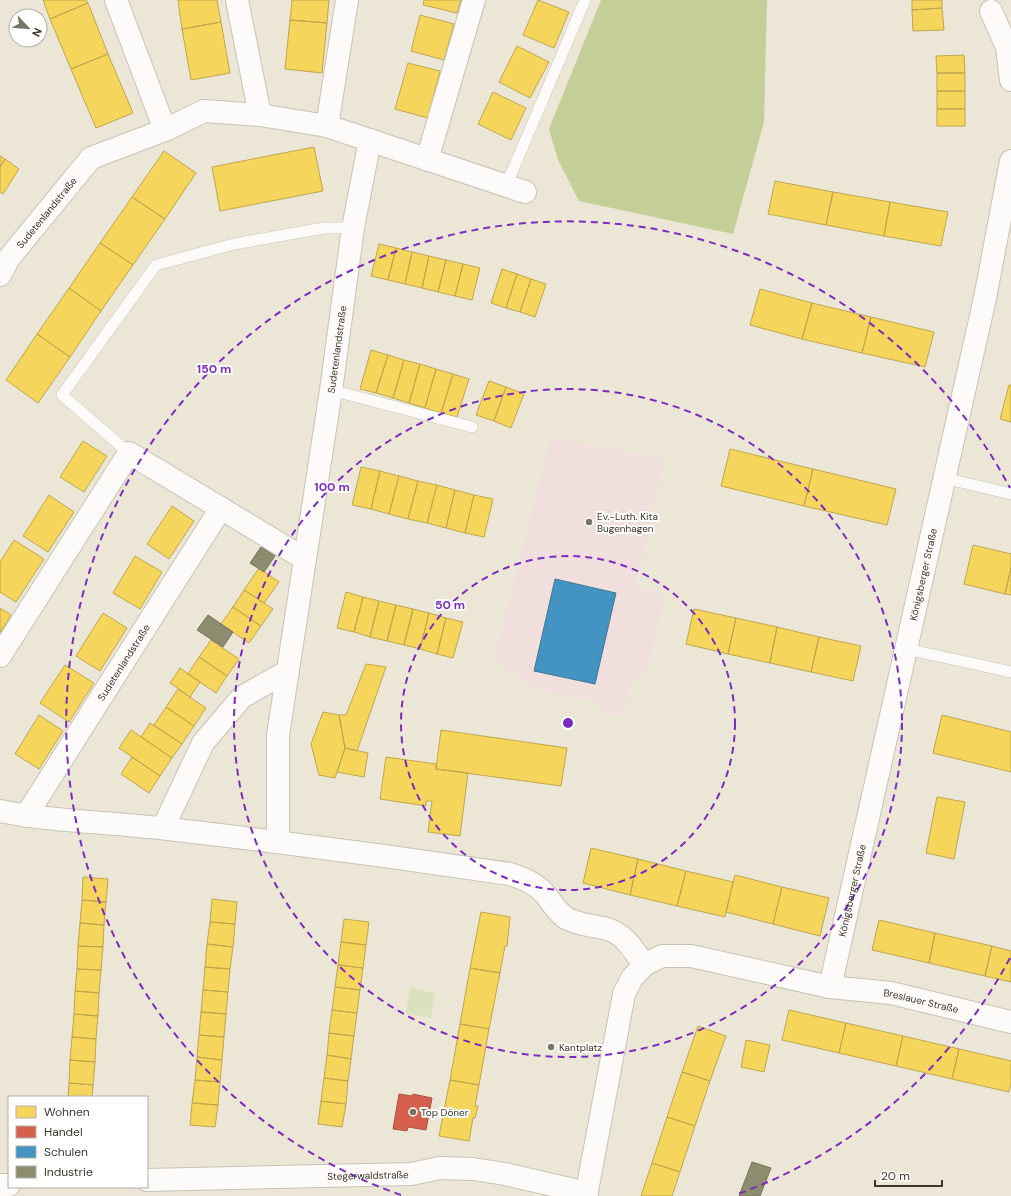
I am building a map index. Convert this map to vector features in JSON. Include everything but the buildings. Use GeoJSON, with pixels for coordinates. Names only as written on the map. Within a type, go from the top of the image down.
{"type":"FeatureCollection","features":[{"type":"Feature","properties":{"kind":"street"},"geometry":{"type":"LineString","coordinates":[[116,0],[165,130]]}},
{"type":"Feature","properties":{"kind":"street"},"geometry":{"type":"LineString","coordinates":[[237,0],[260,115]]}},
{"type":"Feature","properties":{"kind":"street"},"geometry":{"type":"LineString","coordinates":[[327,126],[347,0]]}},
{"type":"Feature","properties":{"kind":"street"},"geometry":{"type":"LineString","coordinates":[[427,160],[474,0]]}},
{"type":"Feature","properties":{"kind":"street"},"geometry":{"type":"LineString","coordinates":[[991,11],[1006,47],[1011,80]]}},
{"type":"Feature","properties":{"kind":"street","name":"Sudetenlandstraße"},"geometry":{"type":"LineString","coordinates":[[0,275],[10,258],[91,158],[165,130],[204,111],[260,115],[327,126],[515,189]]}},
{"type":"Feature","properties":{"kind":"street","name":"Sudetenlandstraße"},"geometry":{"type":"LineString","coordinates":[[278,841],[278,735],[331,390],[353,228],[370,140]]}},
{"type":"Feature","properties":{"kind":"street","name":"Königsberger Straße"},"geometry":{"type":"LineString","coordinates":[[830,987],[985,298],[1011,161]]}},
{"type":"Feature","properties":{"kind":"street"},"geometry":{"type":"LineString","coordinates":[[0,656],[130,453],[305,559]]}},
{"type":"Feature","properties":{"kind":"street","name":"Sudetenlandstraße"},"geometry":{"type":"LineString","coordinates":[[26,816],[221,508]]}},
{"type":"Feature","properties":{"kind":"street"},"geometry":{"type":"LineString","coordinates":[[163,828],[203,743],[242,697],[288,671]]}},
{"type":"Feature","properties":{"kind":"street"},"geometry":{"type":"LineString","coordinates":[[0,811],[26,816],[163,828],[278,841],[510,874],[520,877],[538,887],[568,919],[578,923],[610,930],[618,934],[632,947],[644,965]]}},
{"type":"Feature","properties":{"kind":"street"},"geometry":{"type":"LineString","coordinates":[[586,1194],[624,994],[632,978],[644,965],[662,956],[691,956],[830,987]]}},
{"type":"Feature","properties":{"kind":"street","name":"Breslauer Straße"},"geometry":{"type":"LineString","coordinates":[[830,987],[891,993],[1011,1022]]}},
{"type":"Feature","properties":{"kind":"street","name":"Stegerwaldstraße"},"geometry":{"type":"LineString","coordinates":[[148,1180],[411,1174],[454,1168],[505,1174],[586,1194]]}},
{"type":"Feature","properties":{"kind":"lane"},"geometry":{"type":"LineString","coordinates":[[515,189],[585,0]]}},
{"type":"Feature","properties":{"kind":"lane"},"geometry":{"type":"LineString","coordinates":[[130,453],[62,395],[156,265],[234,244],[324,228],[353,228]]}},
{"type":"Feature","properties":{"kind":"lane"},"geometry":{"type":"LineString","coordinates":[[331,390],[472,427]]}},
{"type":"Feature","properties":{"kind":"lane"},"geometry":{"type":"LineString","coordinates":[[944,478],[1011,494]]}},
{"type":"Feature","properties":{"kind":"lane"},"geometry":{"type":"LineString","coordinates":[[906,648],[1011,672]]}},
{"type":"Feature","properties":{"kind":"shaded area","name":"Ev.-Luth. Kita Bugenhagen"},"geometry":{"type":"Polygon","coordinates":[[[551,438],[664,458],[635,586],[665,594],[645,677],[631,678],[622,719],[584,698],[532,689],[495,658],[551,438]]]}},
{"type":"Feature","properties":{"kind":"green space"},"geometry":{"type":"Polygon","coordinates":[[[601,0],[767,0],[764,122],[733,234],[579,201],[558,160],[549,129],[601,0]]]}},
{"type":"Feature","properties":{"kind":"green space"},"geometry":{"type":"Polygon","coordinates":[[[410,988],[435,993],[431,1018],[406,1013],[410,988]]]}},
{"type":"Feature","properties":{"kind":"place","name":"Ev.-Luth. Kita Bugenhagen"},"geometry":{"type":"Point","coordinates":[589,522]}},
{"type":"Feature","properties":{"kind":"place","name":"Kantplatz"},"geometry":{"type":"Point","coordinates":[551,1047]}},
{"type":"Feature","properties":{"kind":"place","name":"Top Döner"},"geometry":{"type":"Point","coordinates":[413,1112]}}]}
